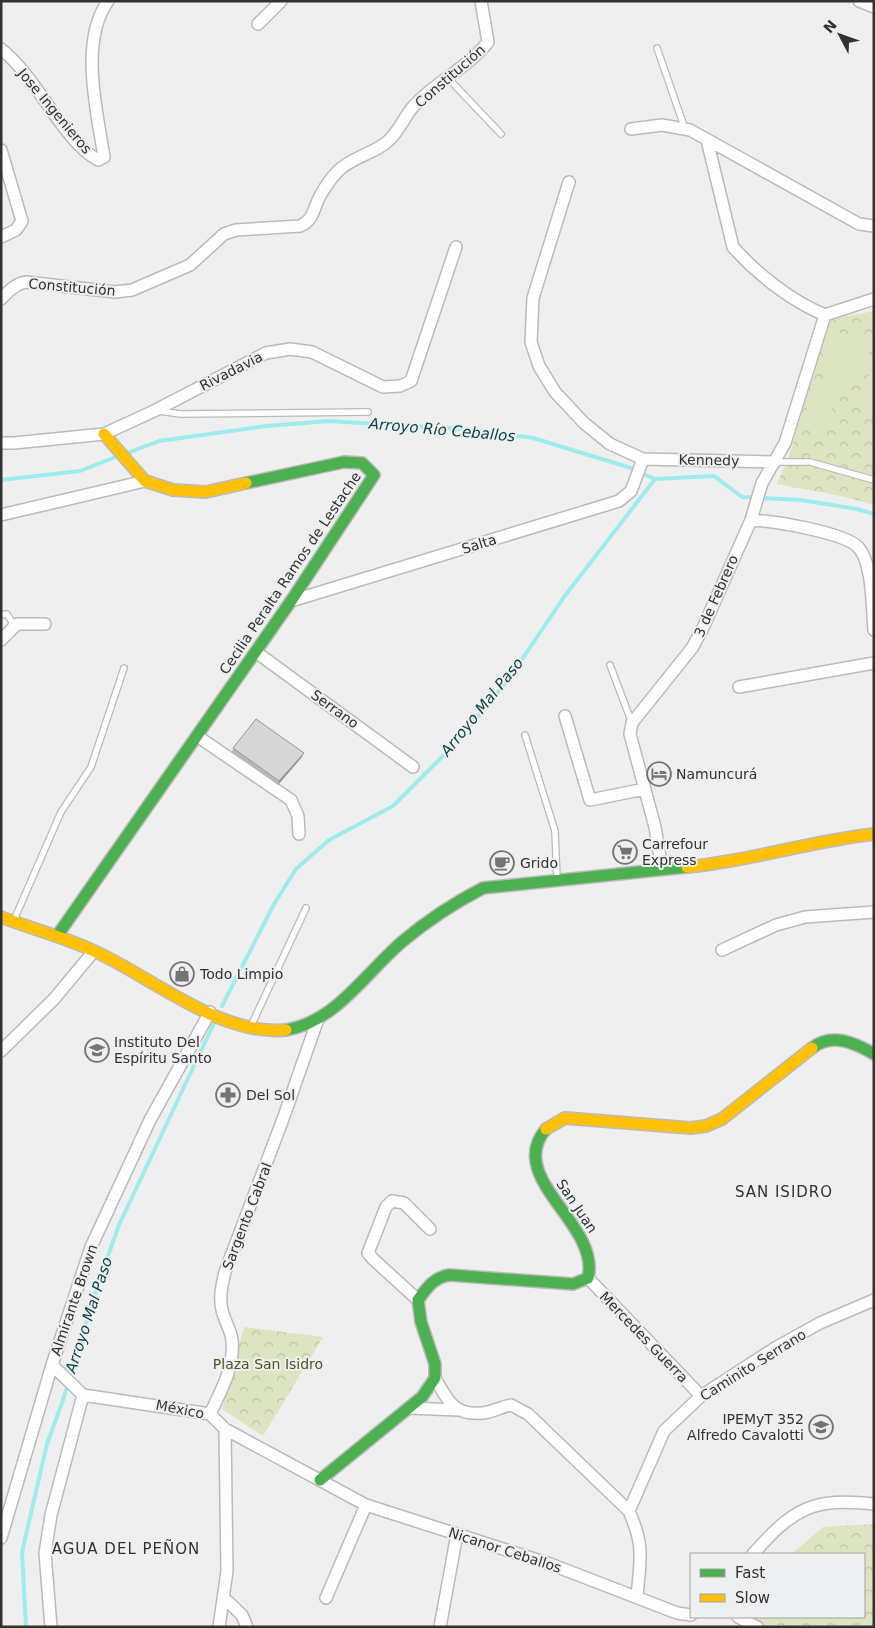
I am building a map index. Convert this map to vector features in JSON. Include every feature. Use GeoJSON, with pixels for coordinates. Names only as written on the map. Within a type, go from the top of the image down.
{"type":"FeatureCollection","features":[{"type":"Feature","properties":{"kind":"street","name":"Jose Ingenieros"},"geometry":{"type":"LineString","coordinates":[[1,50],[39,90],[75,140],[89,155],[98,160],[104,157],[92,78],[95,31],[108,1]]}},
{"type":"Feature","properties":{"kind":"street"},"geometry":{"type":"LineString","coordinates":[[258,24],[281,1]]}},
{"type":"Feature","properties":{"kind":"street","name":"Constitución"},"geometry":{"type":"LineString","coordinates":[[1,299],[10,290],[26,282],[115,292],[132,290],[190,265],[224,234],[236,230],[300,226],[308,223],[313,216],[319,198],[339,170],[387,143],[398,131],[412,108],[447,77],[478,54],[488,42],[481,1]]}},
{"type":"Feature","properties":{"kind":"street"},"geometry":{"type":"LineString","coordinates":[[859,1],[874,7]]}},
{"type":"Feature","properties":{"kind":"street"},"geometry":{"type":"LineString","coordinates":[[631,129],[662,126],[685,129],[859,224],[874,226]]}},
{"type":"Feature","properties":{"kind":"street"},"geometry":{"type":"LineString","coordinates":[[707,140],[733,247],[745,261],[805,307],[825,315],[874,299]]}},
{"type":"Feature","properties":{"kind":"street"},"geometry":{"type":"LineString","coordinates":[[1,150],[22,222],[11,234],[1,237]]}},
{"type":"Feature","properties":{"kind":"street"},"geometry":{"type":"LineString","coordinates":[[569,182],[533,298],[531,342],[539,366],[555,392],[584,422],[610,444],[643,459]]}},
{"type":"Feature","properties":{"kind":"street","name":"Rivadavia"},"geometry":{"type":"LineString","coordinates":[[1,443],[14,444],[104,434],[154,411],[266,353],[290,349],[312,352],[383,387],[400,386],[411,381],[456,247]]}},
{"type":"Feature","properties":{"kind":"street","name":"3 de Febrero"},"geometry":{"type":"LineString","coordinates":[[632,723],[692,648],[752,516],[762,483],[785,443],[825,315]]}},
{"type":"Feature","properties":{"kind":"street","name":"Cecilia Peralta Ramos de Lestache"},"geometry":{"type":"LineString","coordinates":[[57,936],[256,652],[369,486],[374,475],[369,466],[359,461],[344,462],[206,492],[173,490],[146,481],[104,434]]}},
{"type":"Feature","properties":{"kind":"street","name":"Kennedy"},"geometry":{"type":"LineString","coordinates":[[643,459],[775,462]]}},
{"type":"Feature","properties":{"kind":"street","name":"Salta"},"geometry":{"type":"LineString","coordinates":[[291,601],[619,501],[631,491],[643,459]]}},
{"type":"Feature","properties":{"kind":"street"},"geometry":{"type":"LineString","coordinates":[[1,515],[146,481]]}},
{"type":"Feature","properties":{"kind":"street"},"geometry":{"type":"LineString","coordinates":[[752,516],[839,537],[858,547],[867,565],[874,630]]}},
{"type":"Feature","properties":{"kind":"street"},"geometry":{"type":"LineString","coordinates":[[1,640],[17,624],[45,624]]}},
{"type":"Feature","properties":{"kind":"street","name":"Serrano"},"geometry":{"type":"LineString","coordinates":[[256,652],[413,767]]}},
{"type":"Feature","properties":{"kind":"street"},"geometry":{"type":"LineString","coordinates":[[739,687],[874,663]]}},
{"type":"Feature","properties":{"kind":"street"},"geometry":{"type":"LineString","coordinates":[[565,716],[590,800],[645,789]]}},
{"type":"Feature","properties":{"kind":"street"},"geometry":{"type":"LineString","coordinates":[[632,723],[630,734],[655,827],[662,869]]}},
{"type":"Feature","properties":{"kind":"street"},"geometry":{"type":"LineString","coordinates":[[197,736],[291,800],[298,816],[299,834]]}},
{"type":"Feature","properties":{"kind":"street"},"geometry":{"type":"LineString","coordinates":[[1,917],[94,951],[210,1012],[251,1026],[273,1030],[291,1028],[318,1020],[332,1010],[411,932],[455,900],[483,888],[720,864],[847,837],[874,834]]}},
{"type":"Feature","properties":{"kind":"street"},"geometry":{"type":"LineString","coordinates":[[722,950],[776,925],[805,917],[874,912]]}},
{"type":"Feature","properties":{"kind":"street"},"geometry":{"type":"LineString","coordinates":[[1,1051],[54,999],[94,951]]}},
{"type":"Feature","properties":{"kind":"street","name":"Almirante Brown"},"geometry":{"type":"LineString","coordinates":[[79,1392],[52,1365],[91,1247],[150,1120],[210,1012]]}},
{"type":"Feature","properties":{"kind":"street","name":"Sargento Cabral"},"geometry":{"type":"LineString","coordinates":[[210,1414],[223,1387],[232,1358],[232,1338],[222,1310],[220,1293],[225,1272],[284,1119],[318,1020]]}},
{"type":"Feature","properties":{"kind":"street","name":"San Juan"},"geometry":{"type":"LineString","coordinates":[[588,1278],[592,1265],[587,1247],[543,1183],[538,1170],[536,1146],[542,1132],[555,1122],[565,1118],[691,1128],[706,1126],[722,1119],[817,1044],[832,1039],[844,1039],[874,1054]]}},
{"type":"Feature","properties":{"kind":"street"},"geometry":{"type":"LineString","coordinates":[[430,1229],[404,1203],[392,1201],[386,1207],[368,1253],[418,1300],[421,1322],[435,1364],[435,1378],[450,1402],[458,1410]]}},
{"type":"Feature","properties":{"kind":"street"},"geometry":{"type":"LineString","coordinates":[[418,1300],[438,1277],[448,1275],[573,1284],[588,1278]]}},
{"type":"Feature","properties":{"kind":"street","name":"Mercedes Guerra"},"geometry":{"type":"LineString","coordinates":[[588,1278],[701,1396]]}},
{"type":"Feature","properties":{"kind":"street","name":"Caminito Serrano"},"geometry":{"type":"LineString","coordinates":[[629,1512],[664,1430],[701,1396],[775,1348],[820,1323],[874,1300]]}},
{"type":"Feature","properties":{"kind":"street"},"geometry":{"type":"LineString","coordinates":[[1,1538],[52,1365]]}},
{"type":"Feature","properties":{"kind":"street"},"geometry":{"type":"LineString","coordinates":[[320,1480],[422,1397],[435,1378]]}},
{"type":"Feature","properties":{"kind":"street"},"geometry":{"type":"LineString","coordinates":[[51,1627],[45,1553],[51,1514],[79,1392]]}},
{"type":"Feature","properties":{"kind":"street","name":"México"},"geometry":{"type":"LineString","coordinates":[[79,1392],[210,1414],[224,1429],[320,1480]]}},
{"type":"Feature","properties":{"kind":"street"},"geometry":{"type":"LineString","coordinates":[[409,1408],[484,1413],[511,1405],[528,1414],[629,1512],[638,1531],[641,1546],[637,1597]]}},
{"type":"Feature","properties":{"kind":"street"},"geometry":{"type":"LineString","coordinates":[[219,1627],[227,1571],[224,1429]]}},
{"type":"Feature","properties":{"kind":"street","name":"Nicanor Ceballos"},"geometry":{"type":"LineString","coordinates":[[320,1480],[366,1505],[550,1564],[677,1613],[690,1615]]}},
{"type":"Feature","properties":{"kind":"street"},"geometry":{"type":"LineString","coordinates":[[754,1553],[777,1527],[798,1511],[824,1503],[874,1504]]}},
{"type":"Feature","properties":{"kind":"street"},"geometry":{"type":"LineString","coordinates":[[326,1598],[366,1505]]}},
{"type":"Feature","properties":{"kind":"street"},"geometry":{"type":"LineString","coordinates":[[440,1627],[457,1534]]}},
{"type":"Feature","properties":{"kind":"street"},"geometry":{"type":"LineString","coordinates":[[223,1597],[242,1614],[247,1627]]}},
{"type":"Feature","properties":{"kind":"street"},"geometry":{"type":"LineString","coordinates":[[740,1618],[757,1627]]}},
{"type":"Feature","properties":{"kind":"lane"},"geometry":{"type":"LineString","coordinates":[[657,48],[685,129]]}},
{"type":"Feature","properties":{"kind":"lane"},"geometry":{"type":"LineString","coordinates":[[447,77],[500,134]]}},
{"type":"Feature","properties":{"kind":"lane"},"geometry":{"type":"LineString","coordinates":[[154,411],[181,414],[368,412]]}},
{"type":"Feature","properties":{"kind":"lane"},"geometry":{"type":"LineString","coordinates":[[775,462],[810,462],[874,480]]}},
{"type":"Feature","properties":{"kind":"lane"},"geometry":{"type":"LineString","coordinates":[[1,615],[7,614],[12,622],[11,628]]}},
{"type":"Feature","properties":{"kind":"lane"},"geometry":{"type":"LineString","coordinates":[[610,665],[632,723]]}},
{"type":"Feature","properties":{"kind":"lane"},"geometry":{"type":"LineString","coordinates":[[13,922],[61,812],[91,767],[124,668]]}},
{"type":"Feature","properties":{"kind":"lane"},"geometry":{"type":"LineString","coordinates":[[525,735],[555,831],[557,879]]}},
{"type":"Feature","properties":{"kind":"lane"},"geometry":{"type":"LineString","coordinates":[[251,1026],[306,908]]}},
{"type":"Feature","properties":{"kind":"green space"},"geometry":{"type":"Polygon","coordinates":[[[874,311],[874,505],[846,497],[777,484],[790,453],[827,328],[832,319],[874,311]]]}},
{"type":"Feature","properties":{"kind":"green space"},"geometry":{"type":"Polygon","coordinates":[[[831,330],[872,343],[858,386],[818,373],[831,330]]]}},
{"type":"Feature","properties":{"kind":"green space"},"geometry":{"type":"Polygon","coordinates":[[[874,359],[874,413],[858,408],[874,359]]]}},
{"type":"Feature","properties":{"kind":"green space"},"geometry":{"type":"Polygon","coordinates":[[[816,379],[840,387],[826,427],[803,420],[816,379]]]}},
{"type":"Feature","properties":{"kind":"green space","name":"Plaza San Isidro"},"geometry":{"type":"Polygon","coordinates":[[[244,1327],[323,1337],[263,1436],[222,1409],[244,1327]]]}},
{"type":"Feature","properties":{"kind":"green space"},"geometry":{"type":"Polygon","coordinates":[[[874,1524],[874,1627],[751,1627],[746,1618],[865,1618],[865,1553],[793,1553],[823,1527],[874,1524]]]}},
{"type":"Feature","properties":{"kind":"building"},"geometry":{"type":"Polygon","coordinates":[[[256,719],[304,753],[279,781],[233,748],[256,719]]]}},
{"type":"Feature","properties":{"kind":"waterway","name":"Arroyo Río Ceballos"},"geometry":{"type":"LineString","coordinates":[[125,454],[159,441],[266,426],[329,421],[477,430],[533,438],[628,467],[655,479],[714,476],[742,497],[801,500],[857,509],[874,514]]}},
{"type":"Feature","properties":{"kind":"waterway","name":"Arroyo Río Ceballos"},"geometry":{"type":"LineString","coordinates":[[1,480],[80,471],[118,456]]}},
{"type":"Feature","properties":{"kind":"waterway","name":"Arroyo Mal Paso"},"geometry":{"type":"LineString","coordinates":[[222,1006],[274,904],[296,869],[329,840],[393,806],[459,740],[510,677],[564,597],[655,479]]}},
{"type":"Feature","properties":{"kind":"waterway","name":"Arroyo Mal Paso"},"geometry":{"type":"LineString","coordinates":[[26,1627],[22,1552],[47,1444],[63,1400],[98,1284],[119,1225],[216,1019]]}},
{"type":"Feature","properties":{"kind":"traffic: fast"},"geometry":{"type":"LineString","coordinates":[[57,936],[291,601],[374,475],[362,463],[344,462],[246,483]]}},
{"type":"Feature","properties":{"kind":"traffic: fast"},"geometry":{"type":"LineString","coordinates":[[286,1030],[304,1025],[320,1017],[349,994],[389,953],[412,933],[442,912],[483,888],[687,867]]}},
{"type":"Feature","properties":{"kind":"traffic: fast"},"geometry":{"type":"LineString","coordinates":[[812,1048],[820,1043],[835,1040],[851,1043],[874,1054]]}},
{"type":"Feature","properties":{"kind":"traffic: fast"},"geometry":{"type":"LineString","coordinates":[[320,1480],[422,1397],[435,1378],[435,1364],[421,1322],[418,1300],[435,1281],[449,1275],[573,1284],[588,1278],[588,1258],[581,1239],[544,1183],[537,1165],[536,1147],[546,1129]]}},
{"type":"Feature","properties":{"kind":"traffic: slow"},"geometry":{"type":"LineString","coordinates":[[104,434],[145,481],[173,490],[206,492],[246,483]]}},
{"type":"Feature","properties":{"kind":"traffic: slow"},"geometry":{"type":"LineString","coordinates":[[687,867],[874,834]]}},
{"type":"Feature","properties":{"kind":"traffic: slow"},"geometry":{"type":"LineString","coordinates":[[1,917],[94,951],[187,1002],[236,1024],[261,1029],[286,1030]]}},
{"type":"Feature","properties":{"kind":"traffic: slow"},"geometry":{"type":"LineString","coordinates":[[546,1129],[565,1118],[691,1128],[706,1126],[722,1119],[812,1048]]}},
{"type":"Feature","properties":{"kind":"place","name":"Namuncurá"},"geometry":{"type":"Point","coordinates":[659,774]}},
{"type":"Feature","properties":{"kind":"place","name":"Carrefour Express"},"geometry":{"type":"Point","coordinates":[625,852]}},
{"type":"Feature","properties":{"kind":"place","name":"Grido"},"geometry":{"type":"Point","coordinates":[502,863]}},
{"type":"Feature","properties":{"kind":"place","name":"Todo Limpio"},"geometry":{"type":"Point","coordinates":[182,974]}},
{"type":"Feature","properties":{"kind":"place","name":"Instituto Del Espíritu Santo"},"geometry":{"type":"Point","coordinates":[97,1050]}},
{"type":"Feature","properties":{"kind":"place","name":"Del Sol"},"geometry":{"type":"Point","coordinates":[228,1095]}},
{"type":"Feature","properties":{"kind":"place","name":"IPEMyT 352 Alfredo Cavalotti"},"geometry":{"type":"Point","coordinates":[821,1427]}},
{"type":"Feature","properties":{"kind":"district","name":"SAN ISIDRO"},"geometry":{"type":"Point","coordinates":[784,1192]}},
{"type":"Feature","properties":{"kind":"district","name":"AGUA DEL PEÑON"},"geometry":{"type":"Point","coordinates":[126,1549]}}]}
